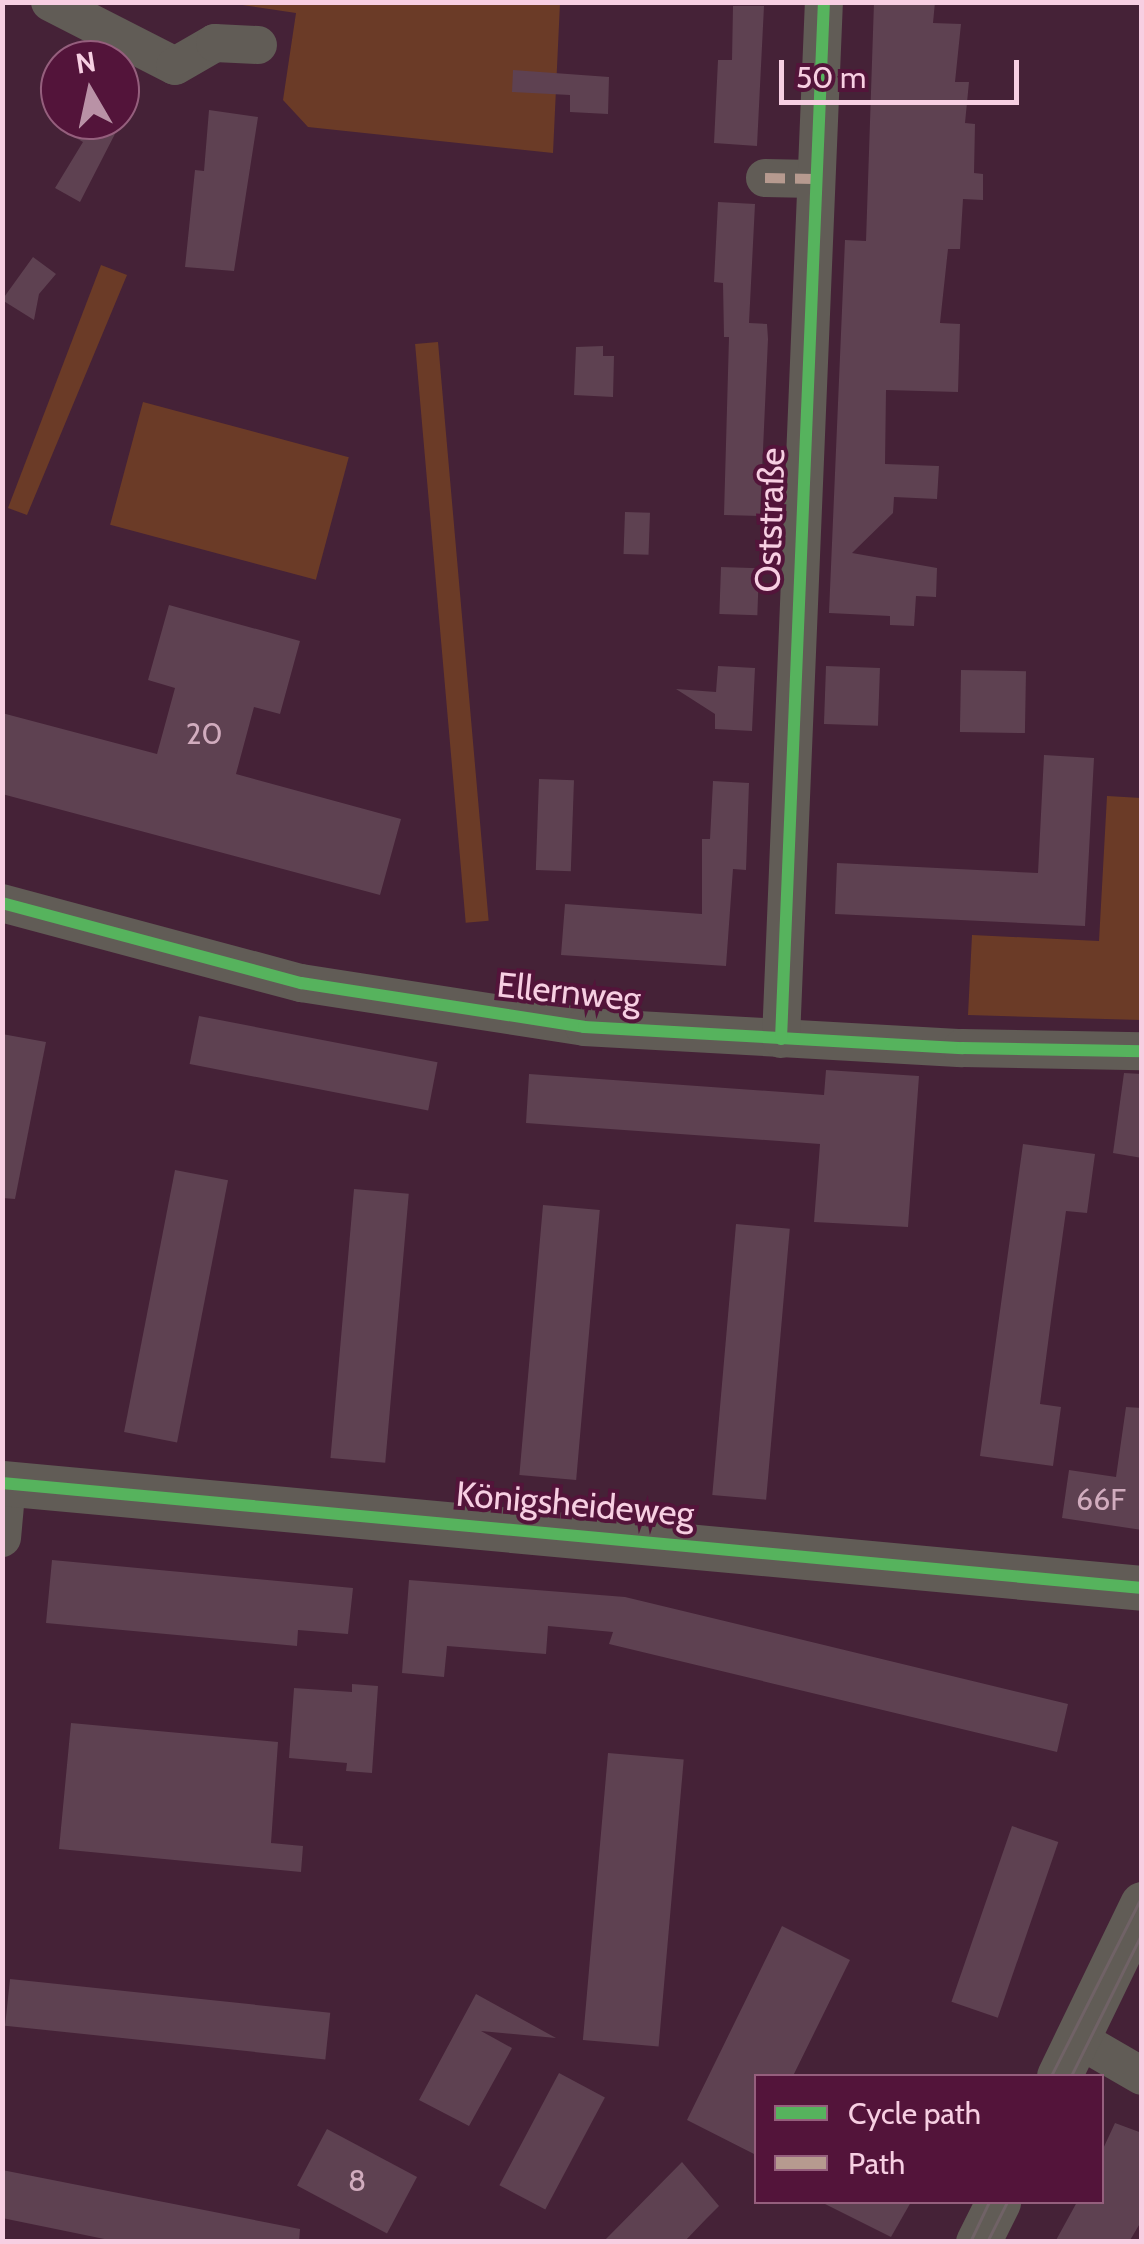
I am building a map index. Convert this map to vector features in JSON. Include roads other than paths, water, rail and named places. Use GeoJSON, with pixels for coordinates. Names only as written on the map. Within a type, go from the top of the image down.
{"type":"FeatureCollection","features":[{"type":"Feature","properties":{"kind":"street"},"geometry":{"type":"LineString","coordinates":[[50,2],[175,66],[216,43],[258,45]]}},
{"type":"Feature","properties":{"kind":"street","name":"Oststraße"},"geometry":{"type":"LineString","coordinates":[[781,1040],[824,2]]}},
{"type":"Feature","properties":{"kind":"street"},"geometry":{"type":"LineString","coordinates":[[765,178],[814,180]]}},
{"type":"Feature","properties":{"kind":"street","name":"Ellernweg"},"geometry":{"type":"LineString","coordinates":[[2,904],[301,984],[584,1027],[781,1040],[1142,1051]]}},
{"type":"Feature","properties":{"kind":"street"},"geometry":{"type":"LineString","coordinates":[[2,1538],[5,1483]]}},
{"type":"Feature","properties":{"kind":"street","name":"Königsheideweg"},"geometry":{"type":"LineString","coordinates":[[5,1483],[1142,1588]]}},
{"type":"Feature","properties":{"kind":"street"},"geometry":{"type":"LineString","coordinates":[[1142,1904],[1069,2058],[1142,2076]]}},
{"type":"Feature","properties":{"kind":"street"},"geometry":{"type":"LineString","coordinates":[[978,2242],[997,2204]]}},
{"type":"Feature","properties":{"kind":"tram line"},"geometry":{"type":"LineString","coordinates":[[1052,2074],[1142,1896]]}},
{"type":"Feature","properties":{"kind":"tram line"},"geometry":{"type":"LineString","coordinates":[[1072,2074],[1142,1933]]}},
{"type":"Feature","properties":{"kind":"tram line"},"geometry":{"type":"LineString","coordinates":[[970,2242],[988,2204]]}},
{"type":"Feature","properties":{"kind":"tram line"},"geometry":{"type":"LineString","coordinates":[[987,2242],[1006,2204]]}}]}
